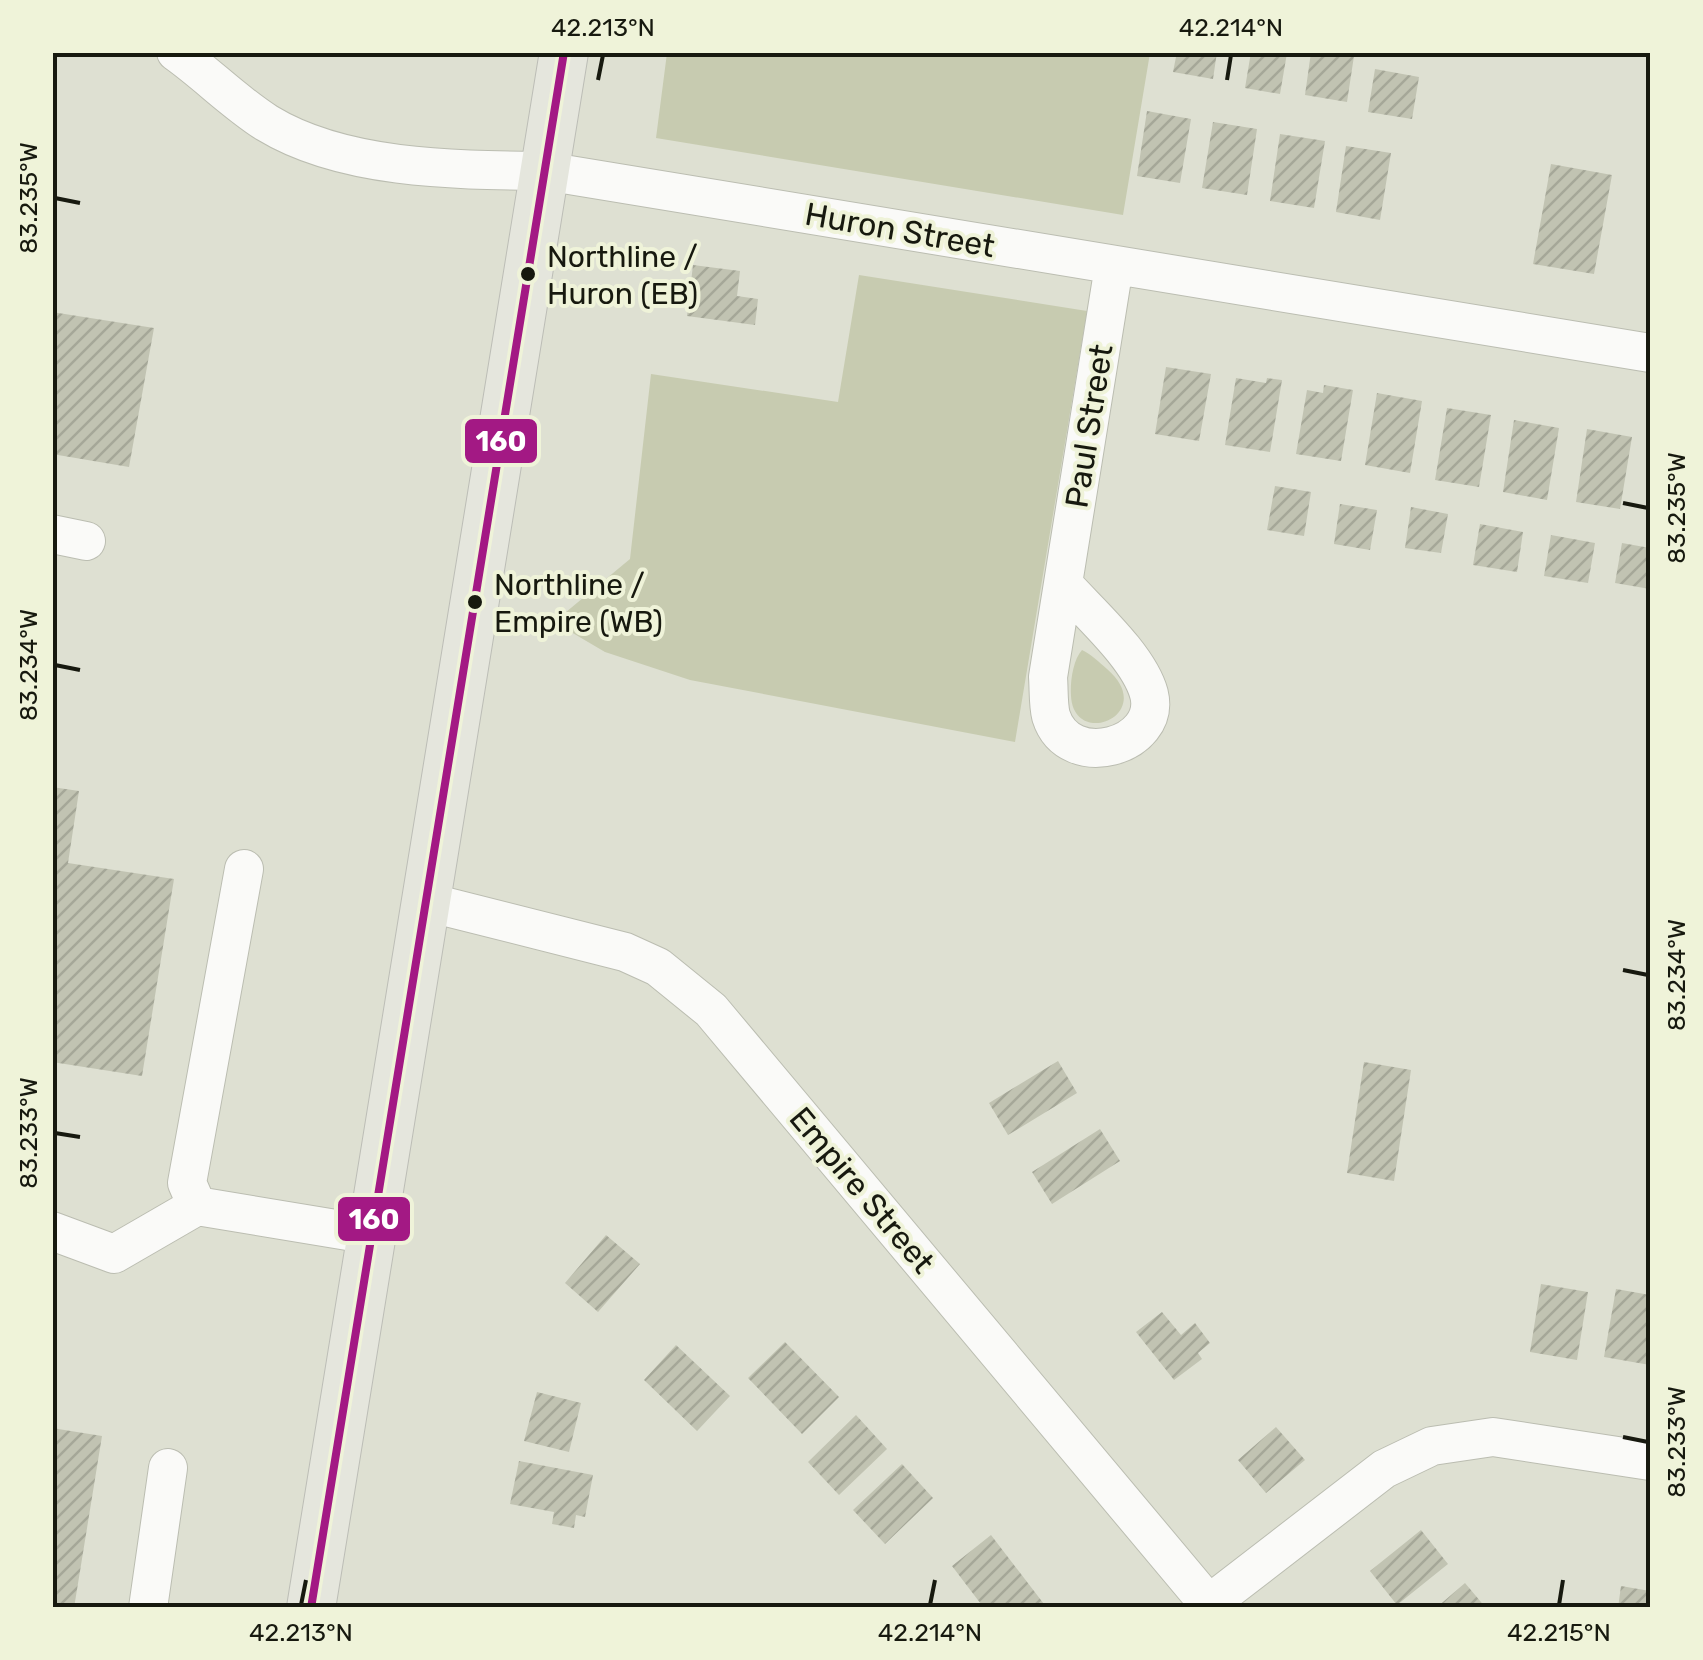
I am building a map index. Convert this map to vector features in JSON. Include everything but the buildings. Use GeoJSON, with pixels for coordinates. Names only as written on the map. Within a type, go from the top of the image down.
{"type":"FeatureCollection","features":[{"type":"Feature","properties":{"kind":"main road"},"geometry":{"type":"LineString","coordinates":[[312,1608],[564,52]]}},
{"type":"Feature","properties":{"kind":"street","name":"Huron Street"},"geometry":{"type":"LineString","coordinates":[[186,55],[265,122],[304,143],[355,155],[430,167],[545,171],[1650,353]]}},
{"type":"Feature","properties":{"kind":"street","name":"Paul Street"},"geometry":{"type":"LineString","coordinates":[[1064,585],[1114,266]]}},
{"type":"Feature","properties":{"kind":"street"},"geometry":{"type":"LineString","coordinates":[[196,1206],[187,1183],[244,869]]}},
{"type":"Feature","properties":{"kind":"street","name":"Empire Street"},"geometry":{"type":"LineString","coordinates":[[427,902],[625,952],[658,967],[692,991],[1210,1606]]}},
{"type":"Feature","properties":{"kind":"street"},"geometry":{"type":"LineString","coordinates":[[52,1231],[114,1254],[196,1206],[372,1235]]}},
{"type":"Feature","properties":{"kind":"street"},"geometry":{"type":"LineString","coordinates":[[1210,1606],[1384,1469],[1432,1446],[1493,1437],[1650,1461]]}},
{"type":"Feature","properties":{"kind":"street"},"geometry":{"type":"LineString","coordinates":[[148,1608],[168,1468]]}},
{"type":"Feature","properties":{"kind":"green space"},"geometry":{"type":"Polygon","coordinates":[[[667,53],[1150,53],[1123,215],[656,138],[667,53]]]}},
{"type":"Feature","properties":{"kind":"green space"},"geometry":{"type":"Polygon","coordinates":[[[859,275],[1087,311],[1015,742],[690,680],[605,652],[554,622],[630,559],[651,374],[838,402],[859,275]]]}},
{"type":"Feature","properties":{"kind":"green space"},"geometry":{"type":"Polygon","coordinates":[[[1082,650],[1121,685],[1124,700],[1110,720],[1085,721],[1076,712],[1071,696],[1072,678],[1082,650]]]}},
{"type":"Feature","properties":{"kind":"transit line","name":"160"},"geometry":{"type":"LineString","coordinates":[[311,1608],[564,52]]}},
{"type":"Feature","properties":{"kind":"place","name":"Northline / Huron (EB)"},"geometry":{"type":"Point","coordinates":[528,274]}},
{"type":"Feature","properties":{"kind":"place","name":"Northline / Empire (WB)"},"geometry":{"type":"Point","coordinates":[475,602]}}]}
